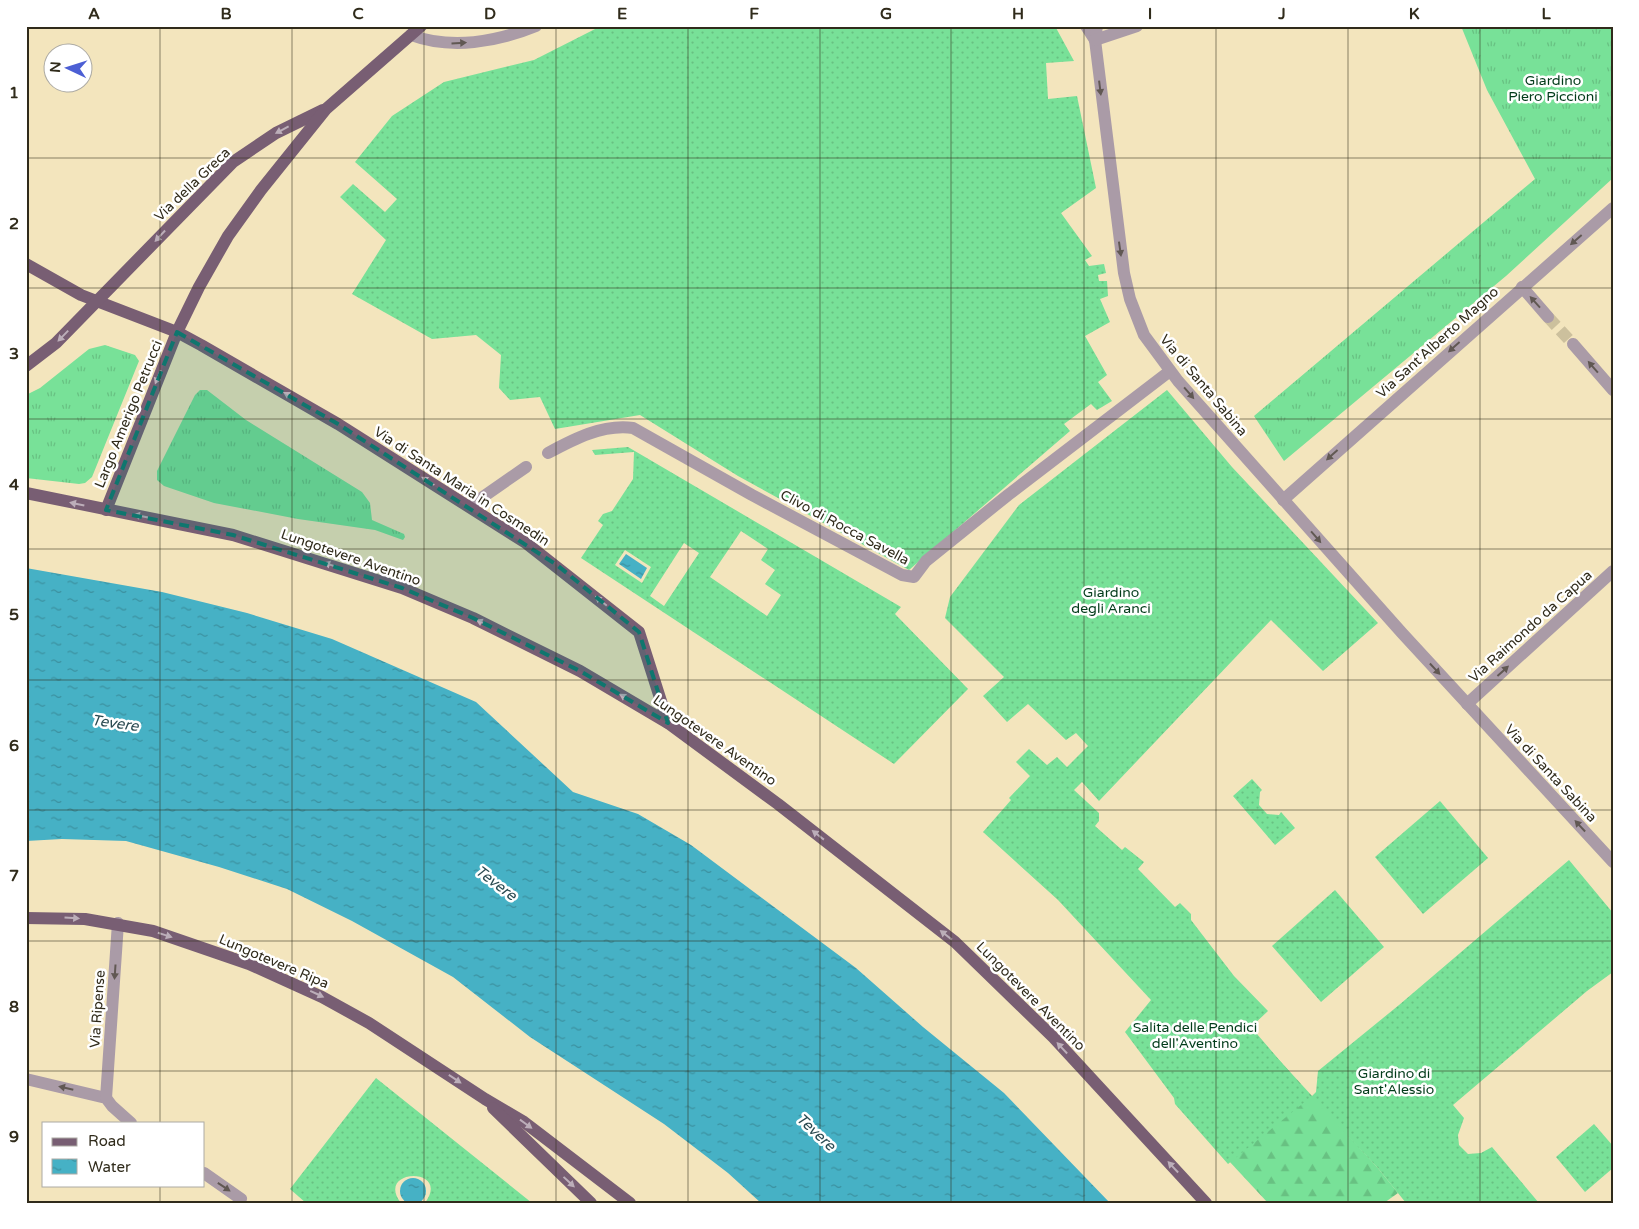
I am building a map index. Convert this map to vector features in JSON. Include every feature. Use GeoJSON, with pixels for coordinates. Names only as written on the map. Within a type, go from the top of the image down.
{"type":"FeatureCollection","features":[{"type":"Feature","properties":{"kind":"main road","name":"Via della Greca"},"geometry":{"type":"LineString","coordinates":[[177,332],[199,287],[228,236],[261,190],[326,109],[376,63],[407,31],[421,26]]}},
{"type":"Feature","properties":{"kind":"main road","name":"Via della Greca"},"geometry":{"type":"LineString","coordinates":[[96,301],[234,162],[276,134],[326,109]]}},
{"type":"Feature","properties":{"kind":"main road","name":"Largo Amerigo Petrucci"},"geometry":{"type":"LineString","coordinates":[[26,264],[58,284],[96,301],[177,332],[106,510]]}},
{"type":"Feature","properties":{"kind":"main road"},"geometry":{"type":"LineString","coordinates":[[26,366],[56,343],[96,301]]}},
{"type":"Feature","properties":{"kind":"main road","name":"Via di Santa Maria in Cosmedin"},"geometry":{"type":"LineString","coordinates":[[177,332],[338,424],[470,506],[557,565],[639,632],[668,723]]}},
{"type":"Feature","properties":{"kind":"main road","name":"Lungotevere Aventino"},"geometry":{"type":"LineString","coordinates":[[26,492],[233,535],[402,588],[473,618],[580,671],[668,723],[778,804],[955,942],[1052,1037],[1206,1203]]}},
{"type":"Feature","properties":{"kind":"main road"},"geometry":{"type":"LineString","coordinates":[[26,502],[49,498]]}},
{"type":"Feature","properties":{"kind":"main road","name":"Lungotevere Ripa"},"geometry":{"type":"LineString","coordinates":[[26,918],[66,917],[118,923],[179,939],[248,964],[322,997],[377,1028],[485,1099],[524,1122],[630,1203]]}},
{"type":"Feature","properties":{"kind":"main road","name":"Lungotevere Ripa"},"geometry":{"type":"LineString","coordinates":[[485,1099],[591,1203]]}},
{"type":"Feature","properties":{"kind":"street"},"geometry":{"type":"LineString","coordinates":[[407,31],[438,43],[463,43],[500,37],[536,26]]}},
{"type":"Feature","properties":{"kind":"street"},"geometry":{"type":"LineString","coordinates":[[1086,26],[1095,40]]}},
{"type":"Feature","properties":{"kind":"street"},"geometry":{"type":"LineString","coordinates":[[1095,40],[1097,26]]}},
{"type":"Feature","properties":{"kind":"street"},"geometry":{"type":"LineString","coordinates":[[1095,40],[1137,26]]}},
{"type":"Feature","properties":{"kind":"street","name":"Via di Santa Sabina"},"geometry":{"type":"LineString","coordinates":[[1095,40],[1120,246],[1128,290],[1144,336],[1170,371],[1402,633],[1613,862]]}},
{"type":"Feature","properties":{"kind":"street","name":"Via Sant'Alberto Magno"},"geometry":{"type":"LineString","coordinates":[[1284,500],[1613,208]]}},
{"type":"Feature","properties":{"kind":"street"},"geometry":{"type":"LineString","coordinates":[[1522,287],[1548,317]]}},
{"type":"Feature","properties":{"kind":"street"},"geometry":{"type":"LineString","coordinates":[[1573,344],[1613,390]]}},
{"type":"Feature","properties":{"kind":"street","name":"Clivo di Rocca Savella"},"geometry":{"type":"LineString","coordinates":[[548,453],[576,438],[598,431],[618,427],[633,428],[752,495],[894,571],[908,577],[914,577],[926,561],[1008,495],[1170,371]]}},
{"type":"Feature","properties":{"kind":"street"},"geometry":{"type":"LineString","coordinates":[[470,506],[526,467]]}},
{"type":"Feature","properties":{"kind":"street","name":"Via Raimondo da Capua"},"geometry":{"type":"LineString","coordinates":[[1467,704],[1613,571]]}},
{"type":"Feature","properties":{"kind":"street","name":"Via Ripense"},"geometry":{"type":"LineString","coordinates":[[106,1098],[118,923]]}},
{"type":"Feature","properties":{"kind":"street"},"geometry":{"type":"LineString","coordinates":[[26,1079],[106,1098],[130,1122]]}},
{"type":"Feature","properties":{"kind":"street"},"geometry":{"type":"LineString","coordinates":[[205,1174],[241,1199],[239,1203]]}},
{"type":"Feature","properties":{"kind":"highlighted area"},"geometry":{"type":"Polygon","coordinates":[[[177,332],[338,424],[557,565],[639,632],[668,723],[580,671],[473,618],[402,588],[233,535],[106,510],[177,332]]]}},
{"type":"Feature","properties":{"kind":"green space"},"geometry":{"type":"Polygon","coordinates":[[[601,26],[1055,26],[1074,61],[1046,63],[1048,99],[1077,96],[1096,188],[1061,213],[1092,256],[1085,260],[1089,266],[1104,264],[1106,273],[1098,275],[1099,281],[1107,281],[1108,296],[1100,299],[1110,322],[1085,336],[1107,375],[1098,382],[1112,401],[1097,410],[1091,404],[1064,424],[1070,431],[909,570],[738,476],[640,415],[555,429],[540,397],[510,400],[499,388],[501,355],[476,335],[432,339],[352,294],[386,240],[340,197],[353,184],[385,212],[397,199],[355,162],[392,116],[444,82],[534,60],[601,26]]]}},
{"type":"Feature","properties":{"kind":"green space","name":"Giardino Piero Piccioni"},"geometry":{"type":"Polygon","coordinates":[[[1461,26],[1613,26],[1613,178],[1506,276],[1284,461],[1254,416],[1535,179],[1487,90],[1461,26]]]}},
{"type":"Feature","properties":{"kind":"green space"},"geometry":{"type":"Polygon","coordinates":[[[105,345],[135,355],[139,361],[92,477],[85,483],[79,484],[26,478],[26,395],[40,388],[89,349],[105,345]]]}},
{"type":"Feature","properties":{"kind":"green space"},"geometry":{"type":"Polygon","coordinates":[[[200,390],[207,390],[246,420],[362,492],[370,503],[372,520],[404,534],[403,540],[375,530],[298,519],[214,503],[164,486],[157,480],[157,471],[195,395],[200,390]]]}},
{"type":"Feature","properties":{"kind":"green space","name":"Giardino degli Aranci"},"geometry":{"type":"Polygon","coordinates":[[[1167,390],[1232,467],[1378,623],[1323,671],[1271,620],[1099,801],[1082,782],[1074,790],[1099,813],[1099,821],[1095,826],[1122,850],[1125,847],[1144,862],[1138,869],[1175,907],[1180,903],[1191,914],[1191,920],[1234,976],[1268,1011],[1251,1027],[1311,1097],[1228,1164],[1175,1104],[1174,1098],[1125,1032],[1151,1000],[1058,900],[983,832],[1011,800],[1009,798],[1030,776],[1016,762],[1029,749],[1047,765],[1057,757],[1067,767],[1088,746],[1076,733],[1066,740],[1028,704],[1007,722],[983,696],[1004,677],[945,618],[950,597],[1019,505],[1167,390]]]}},
{"type":"Feature","properties":{"kind":"green space"},"geometry":{"type":"Polygon","coordinates":[[[628,447],[901,607],[895,614],[968,689],[894,764],[581,558],[603,525],[598,521],[603,514],[612,511],[633,479],[634,452],[595,455],[592,450],[628,447]],[[741,531],[710,577],[767,616],[781,595],[765,584],[775,570],[761,560],[768,549],[741,531]],[[684,543],[650,596],[664,606],[699,553],[684,543]],[[625,550],[615,565],[642,583],[651,567],[625,550]]]}},
{"type":"Feature","properties":{"kind":"green space"},"geometry":{"type":"Polygon","coordinates":[[[1252,779],[1262,790],[1260,792],[1259,805],[1267,814],[1279,815],[1281,812],[1295,828],[1275,845],[1233,796],[1252,779]]]}},
{"type":"Feature","properties":{"kind":"green space"},"geometry":{"type":"Polygon","coordinates":[[[1440,801],[1488,858],[1423,914],[1375,857],[1440,801]]]}},
{"type":"Feature","properties":{"kind":"green space","name":"Giardino di Sant'Alessio"},"geometry":{"type":"Polygon","coordinates":[[[1569,860],[1613,913],[1613,972],[1587,991],[1453,1105],[1464,1118],[1458,1135],[1459,1145],[1468,1154],[1481,1153],[1492,1147],[1539,1203],[1406,1203],[1377,1167],[1311,1097],[1316,1092],[1318,1071],[1399,1005],[1569,860]]]}},
{"type":"Feature","properties":{"kind":"green space"},"geometry":{"type":"Polygon","coordinates":[[[1335,890],[1384,947],[1321,1002],[1272,946],[1335,890]]]}},
{"type":"Feature","properties":{"kind":"green space"},"geometry":{"type":"Polygon","coordinates":[[[1259,1038],[1377,1167],[1398,1193],[1384,1203],[1268,1203],[1202,1132],[1259,1038]]]}},
{"type":"Feature","properties":{"kind":"green space"},"geometry":{"type":"Polygon","coordinates":[[[376,1078],[532,1203],[425,1203],[431,1191],[429,1182],[413,1176],[404,1178],[397,1183],[395,1191],[401,1203],[306,1203],[290,1189],[376,1078]]]}},
{"type":"Feature","properties":{"kind":"green space"},"geometry":{"type":"Polygon","coordinates":[[[1594,1124],[1613,1146],[1613,1168],[1585,1192],[1556,1157],[1594,1124]]]}},
{"type":"Feature","properties":{"kind":"water"},"geometry":{"type":"Polygon","coordinates":[[[626,554],[647,568],[641,579],[619,564],[626,554]]]}},
{"type":"Feature","properties":{"kind":"water","name":"Tevere"},"geometry":{"type":"Polygon","coordinates":[[[26,568],[162,592],[247,613],[332,639],[476,702],[573,792],[638,814],[691,845],[856,968],[923,1027],[1004,1093],[1110,1203],[761,1203],[728,1173],[664,1124],[530,1037],[453,977],[352,921],[287,889],[219,867],[126,841],[62,839],[26,841],[26,568]]]}},
{"type":"Feature","properties":{"kind":"water"},"geometry":{"type":"Polygon","coordinates":[[[413,1178],[422,1182],[426,1191],[422,1200],[413,1204],[404,1200],[400,1191],[404,1182],[413,1178]]]}},
{"type":"Feature","properties":{"kind":"tunnel"},"geometry":{"type":"LineString","coordinates":[[1548,317],[1573,344]]}},
{"type":"Feature","properties":{"kind":"park label","name":"Salita delle Pendici dell'Aventino"},"geometry":{"type":"Point","coordinates":[1195,1036]}}]}
